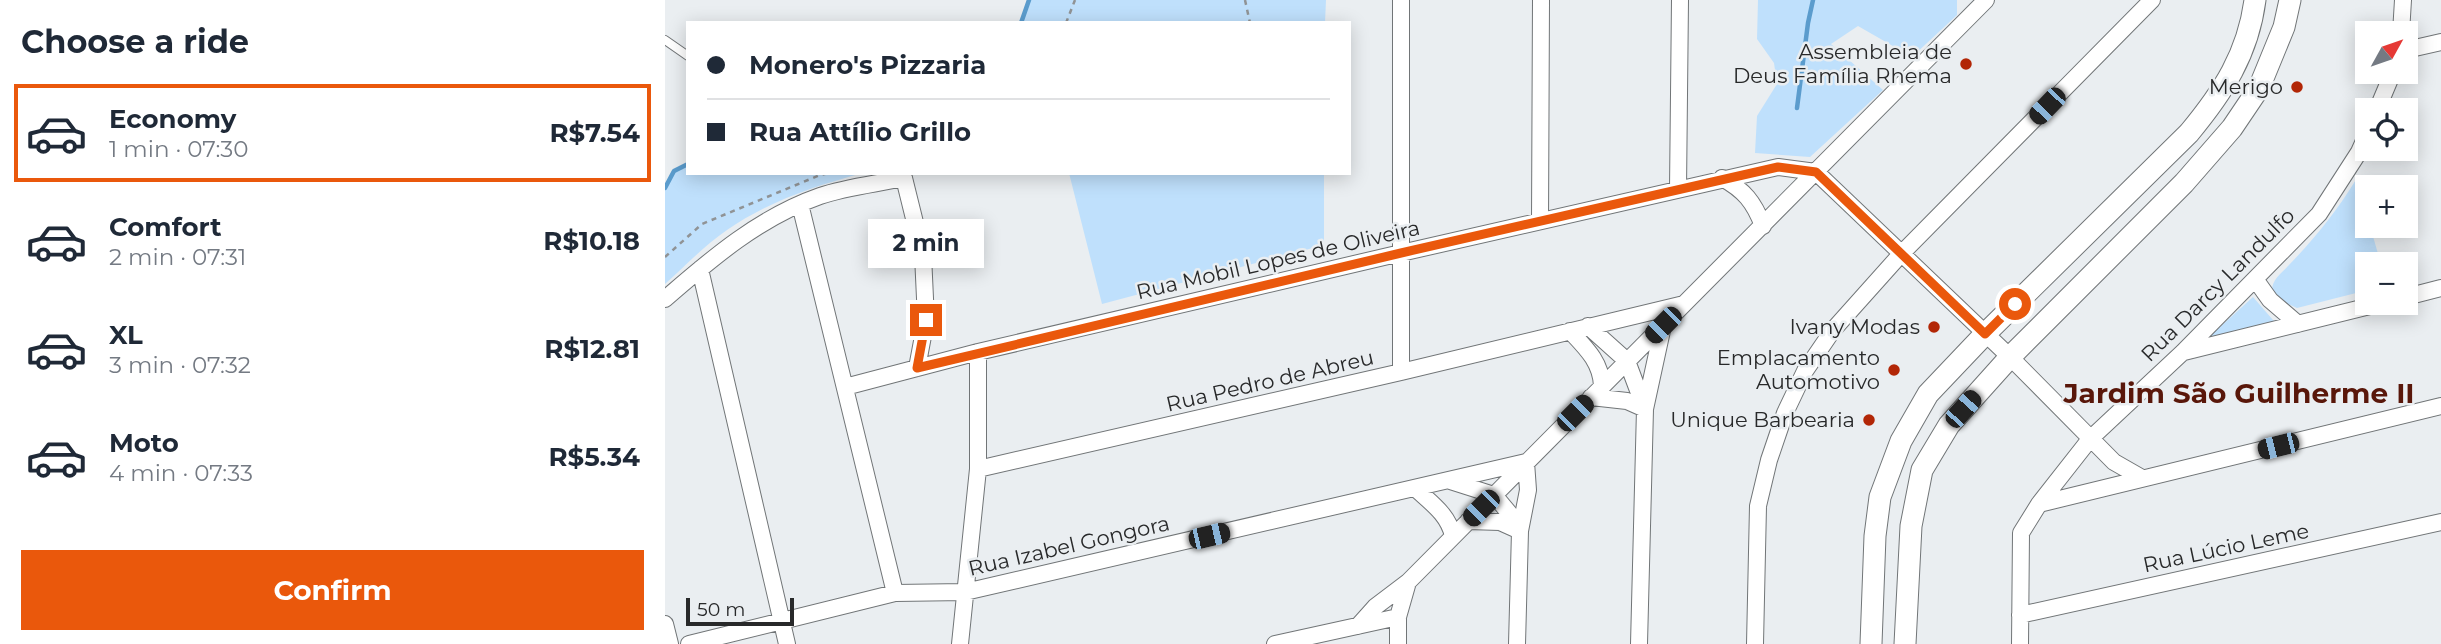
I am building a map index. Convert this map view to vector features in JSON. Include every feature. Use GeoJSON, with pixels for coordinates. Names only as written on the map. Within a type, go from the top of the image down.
{"type":"FeatureCollection","features":[{"type":"Feature","properties":{"kind":"main road"},"geometry":{"type":"LineString","coordinates":[[1871,644],[1875,536],[1880,497],[1901,441],[1929,394],[1985,334],[2189,133],[2210,107],[2232,72],[2248,38],[2255,0]]}},
{"type":"Feature","properties":{"kind":"main road"},"geometry":{"type":"LineString","coordinates":[[1905,644],[1909,536],[1922,470],[1949,425],[2010,357],[2184,183],[2232,128],[2259,88],[2284,27],[2290,0]]}},
{"type":"Feature","properties":{"kind":"street"},"geometry":{"type":"LineString","coordinates":[[1401,0],[1401,372]]}},
{"type":"Feature","properties":{"kind":"street"},"geometry":{"type":"LineString","coordinates":[[1540,221],[1541,0]]}},
{"type":"Feature","properties":{"kind":"street"},"geometry":{"type":"LineString","coordinates":[[1678,189],[1680,0]]}},
{"type":"Feature","properties":{"kind":"street"},"geometry":{"type":"LineString","coordinates":[[1358,626],[1375,607],[1408,582],[1986,0]]}},
{"type":"Feature","properties":{"kind":"street"},"geometry":{"type":"LineString","coordinates":[[1755,644],[1758,506],[1769,460],[1785,413],[1805,371],[1833,330],[1901,254],[2152,0]]}},
{"type":"Feature","properties":{"kind":"street"},"geometry":{"type":"LineString","coordinates":[[2402,21],[2403,0]]}},
{"type":"Feature","properties":{"kind":"street"},"geometry":{"type":"LineString","coordinates":[[2419,47],[2441,42]]}},
{"type":"Feature","properties":{"kind":"street","name":"Rua Darcy Landulfo"},"geometry":{"type":"LineString","coordinates":[[2020,644],[2021,533],[2039,504],[2090,439],[2183,352],[2319,214],[2355,158]]}},
{"type":"Feature","properties":{"kind":"street","name":"Rua Mobil Lopes de Oliveira"},"geometry":{"type":"LineString","coordinates":[[845,387],[978,352],[1723,178],[1778,167],[1816,172]]}},
{"type":"Feature","properties":{"kind":"street"},"geometry":{"type":"LineString","coordinates":[[1816,172],[2010,357],[2114,462],[2142,478]]}},
{"type":"Feature","properties":{"kind":"street"},"geometry":{"type":"LineString","coordinates":[[665,299],[743,234],[800,204],[821,195],[904,178],[923,255],[926,320],[917,368]]}},
{"type":"Feature","properties":{"kind":"street"},"geometry":{"type":"LineString","coordinates":[[1723,178],[1741,188],[1755,205],[1763,226]]}},
{"type":"Feature","properties":{"kind":"street"},"geometry":{"type":"LineString","coordinates":[[800,204],[895,593]]}},
{"type":"Feature","properties":{"kind":"street"},"geometry":{"type":"LineString","coordinates":[[700,269],[787,644]]}},
{"type":"Feature","properties":{"kind":"street"},"geometry":{"type":"LineString","coordinates":[[2255,279],[2270,300],[2298,324]]}},
{"type":"Feature","properties":{"kind":"street"},"geometry":{"type":"LineString","coordinates":[[2418,294],[2441,288]]}},
{"type":"Feature","properties":{"kind":"street","name":"Rua Pedro de Abreu"},"geometry":{"type":"LineString","coordinates":[[978,469],[1684,304]]}},
{"type":"Feature","properties":{"kind":"street"},"geometry":{"type":"LineString","coordinates":[[2183,352],[2355,310]]}},
{"type":"Feature","properties":{"kind":"street"},"geometry":{"type":"LineString","coordinates":[[1639,644],[1645,409],[1663,325]]}},
{"type":"Feature","properties":{"kind":"street"},"geometry":{"type":"LineString","coordinates":[[1588,327],[1627,361],[1645,409]]}},
{"type":"Feature","properties":{"kind":"street"},"geometry":{"type":"LineString","coordinates":[[1570,331],[1592,354],[1601,372],[1597,391]]}},
{"type":"Feature","properties":{"kind":"street"},"geometry":{"type":"LineString","coordinates":[[960,644],[978,469],[978,352]]}},
{"type":"Feature","properties":{"kind":"street"},"geometry":{"type":"LineString","coordinates":[[1597,391],[1645,409]]}},
{"type":"Feature","properties":{"kind":"street"},"geometry":{"type":"LineString","coordinates":[[2039,504],[2441,406]]}},
{"type":"Feature","properties":{"kind":"street"},"geometry":{"type":"LineString","coordinates":[[1517,644],[1520,531],[1528,490],[1526,462]]}},
{"type":"Feature","properties":{"kind":"street","name":"Rua Izabel Gongora"},"geometry":{"type":"LineString","coordinates":[[689,644],[895,593],[965,592],[1526,462]]}},
{"type":"Feature","properties":{"kind":"street"},"geometry":{"type":"LineString","coordinates":[[1448,480],[1494,495],[1515,520],[1520,531]]}},
{"type":"Feature","properties":{"kind":"street"},"geometry":{"type":"LineString","coordinates":[[1415,488],[1440,511],[1450,524],[1453,536]]}},
{"type":"Feature","properties":{"kind":"street"},"geometry":{"type":"LineString","coordinates":[[1468,521],[1500,522],[1520,531]]}},
{"type":"Feature","properties":{"kind":"street","name":"Rua Lúcio Leme"},"geometry":{"type":"LineString","coordinates":[[2020,615],[2441,522]]}},
{"type":"Feature","properties":{"kind":"street"},"geometry":{"type":"LineString","coordinates":[[1398,644],[1398,617],[1408,582]]}},
{"type":"Feature","properties":{"kind":"street"},"geometry":{"type":"LineString","coordinates":[[1275,644],[1398,617]]}},
{"type":"Feature","properties":{"kind":"street"},"geometry":{"type":"LineString","coordinates":[[665,624],[670,644]]}},
{"type":"Feature","properties":{"kind":"lane"},"geometry":{"type":"LineString","coordinates":[[665,40],[686,55]]}},
{"type":"Feature","properties":{"kind":"path"},"geometry":{"type":"LineString","coordinates":[[1067,21],[1075,0]]}},
{"type":"Feature","properties":{"kind":"path"},"geometry":{"type":"LineString","coordinates":[[1245,0],[1250,21]]}},
{"type":"Feature","properties":{"kind":"path"},"geometry":{"type":"LineString","coordinates":[[665,257],[702,223],[820,175]]}},
{"type":"Feature","properties":{"kind":"shaded area"},"geometry":{"type":"Polygon","coordinates":[[[1029,0],[1326,0],[1325,21],[1022,21],[1029,0]]]}},
{"type":"Feature","properties":{"kind":"shaded area"},"geometry":{"type":"Polygon","coordinates":[[[1758,0],[1957,0],[1957,15],[1912,57],[1858,26],[1831,44],[1883,90],[1810,157],[1755,153],[1757,116],[1777,84],[1774,63],[1757,39],[1758,0]]]}},
{"type":"Feature","properties":{"kind":"shaded area"},"geometry":{"type":"Polygon","coordinates":[[[686,165],[686,175],[856,175],[793,196],[743,220],[711,242],[665,284],[665,188],[674,171],[686,165]]]}},
{"type":"Feature","properties":{"kind":"shaded area"},"geometry":{"type":"Polygon","coordinates":[[[1070,175],[1324,175],[1324,245],[1102,304],[1070,175]]]}},
{"type":"Feature","properties":{"kind":"shaded area"},"geometry":{"type":"Polygon","coordinates":[[[2355,181],[2355,238],[2373,238],[2378,252],[2355,252],[2355,293],[2297,308],[2277,299],[2272,293],[2275,281],[2342,202],[2355,181]]]}},
{"type":"Feature","properties":{"kind":"shaded area"},"geometry":{"type":"Polygon","coordinates":[[[2253,297],[2273,320],[2281,324],[2212,340],[2209,337],[2253,297]]]}},
{"type":"Feature","properties":{"kind":"waterway"},"geometry":{"type":"LineString","coordinates":[[1022,21],[1029,0]]}},
{"type":"Feature","properties":{"kind":"waterway"},"geometry":{"type":"LineString","coordinates":[[1797,108],[1813,0]]}},
{"type":"Feature","properties":{"kind":"waterway"},"geometry":{"type":"LineString","coordinates":[[665,188],[674,171],[686,165]]}},
{"type":"Feature","properties":{"kind":"place","name":"Assembleia de Deus Família Rhema"},"geometry":{"type":"Point","coordinates":[1966,64]}},
{"type":"Feature","properties":{"kind":"place","name":"Merigo"},"geometry":{"type":"Point","coordinates":[2297,87]}},
{"type":"Feature","properties":{"kind":"place","name":"Ivany Modas"},"geometry":{"type":"Point","coordinates":[1934,327]}},
{"type":"Feature","properties":{"kind":"place","name":"Emplacamento Automotivo"},"geometry":{"type":"Point","coordinates":[1894,370]}},
{"type":"Feature","properties":{"kind":"place","name":"Unique Barbearia"},"geometry":{"type":"Point","coordinates":[1869,420]}},
{"type":"Feature","properties":{"kind":"district","name":"Jardim São Guilherme II"},"geometry":{"type":"Point","coordinates":[2239,393]}},
{"type":"Feature","properties":{"kind":"route"},"geometry":{"type":"LineString","coordinates":[[926,320],[917,368],[1778,167],[1816,172],[1985,334],[2015,304]]}}]}
